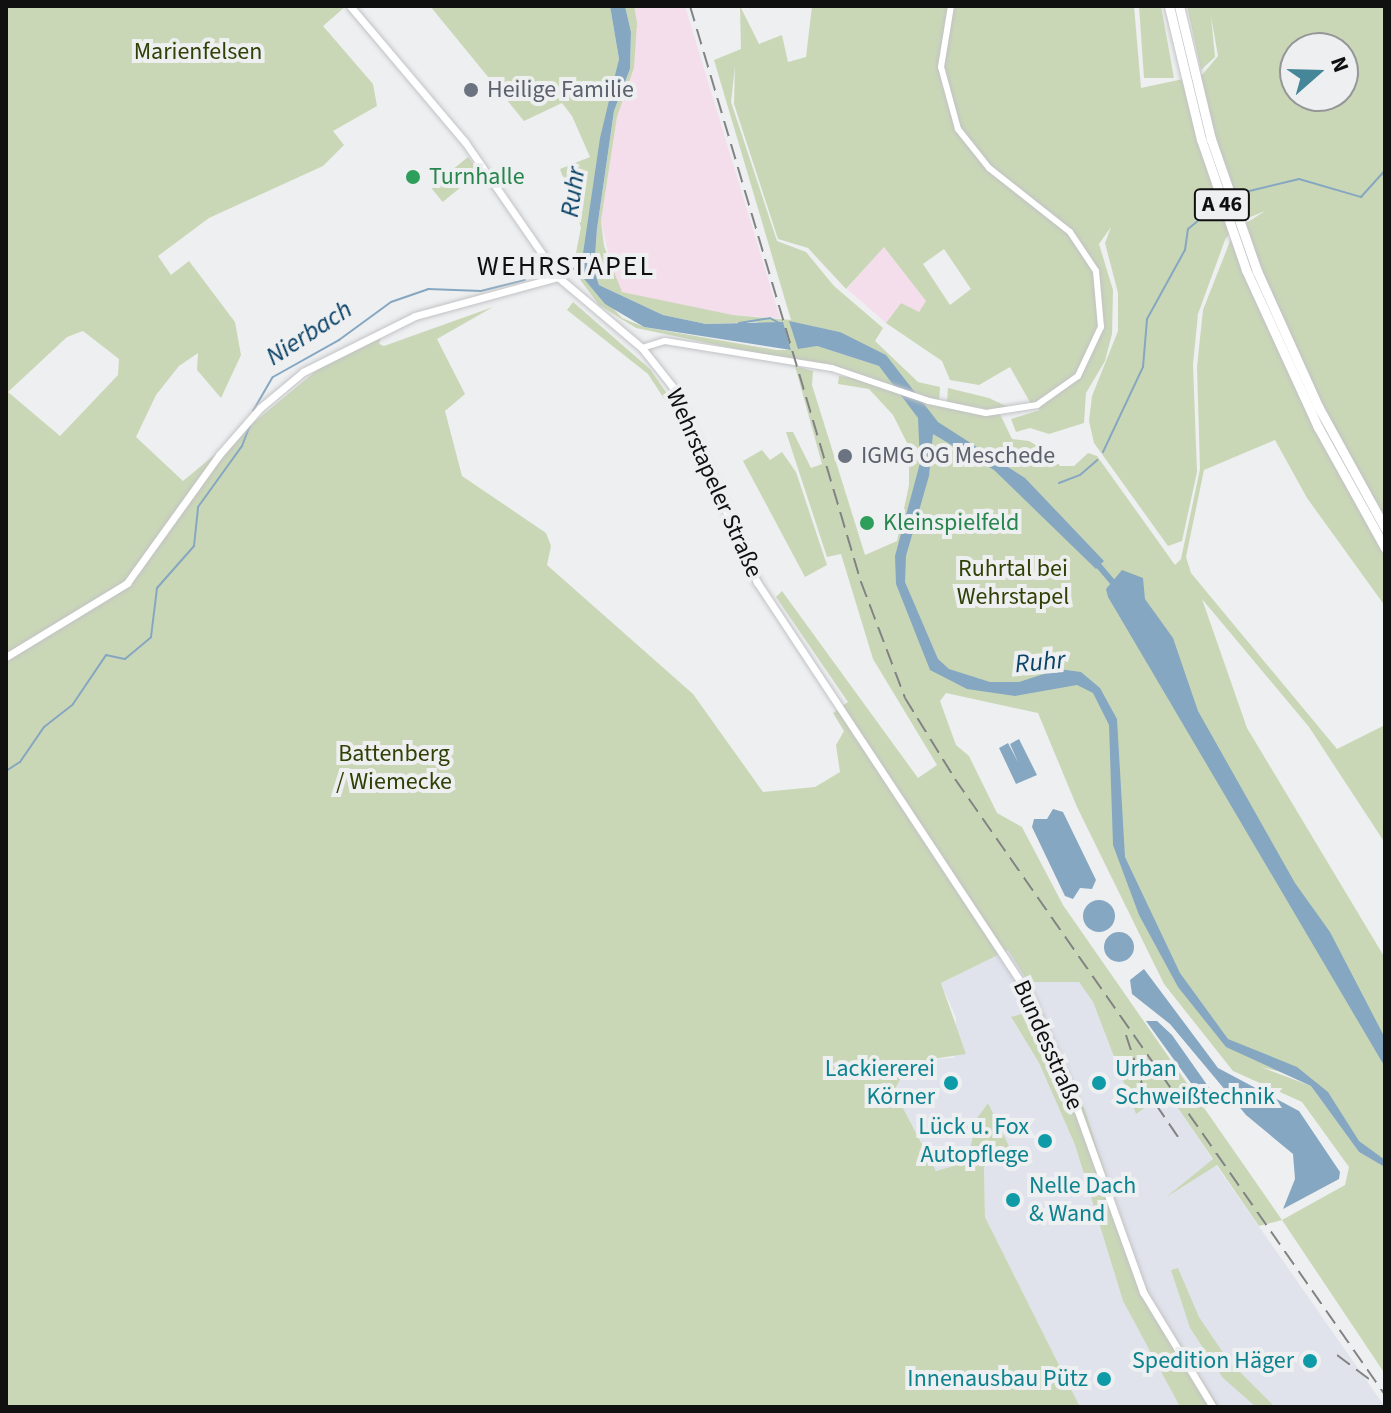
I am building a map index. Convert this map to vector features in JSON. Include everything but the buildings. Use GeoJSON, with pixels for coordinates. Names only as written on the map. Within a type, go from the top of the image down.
{"type":"FeatureCollection","features":[{"type":"Feature","properties":{"kind":"highway","name":"A 46"},"geometry":{"type":"LineString","coordinates":[[1169,6],[1225,184],[1276,314],[1319,408],[1385,528]]}},
{"type":"Feature","properties":{"kind":"highway","name":"A 46"},"geometry":{"type":"LineString","coordinates":[[1179,6],[1182,49],[1230,227],[1283,355],[1385,548]]}},
{"type":"Feature","properties":{"kind":"main road","name":"Wehrstapeler Straße"},"geometry":{"type":"LineString","coordinates":[[350,6],[465,142],[558,277],[642,348],[682,404],[757,582],[837,707]]}},
{"type":"Feature","properties":{"kind":"main road"},"geometry":{"type":"LineString","coordinates":[[6,657],[112,595],[133,577],[244,427],[311,367],[385,328],[458,302],[558,277]]}},
{"type":"Feature","properties":{"kind":"main road","name":"Bundesstraße"},"geometry":{"type":"LineString","coordinates":[[837,707],[945,860],[1029,994],[1070,1089],[1143,1292],[1213,1407]]}},
{"type":"Feature","properties":{"kind":"street"},"geometry":{"type":"LineString","coordinates":[[642,348],[665,341],[860,375],[929,401],[1000,414],[1049,399],[1087,363],[1103,311],[1096,271],[1078,240],[989,168],[958,129],[941,67],[951,6]]}},
{"type":"Feature","properties":{"kind":"shaded area"},"geometry":{"type":"Polygon","coordinates":[[[634,6],[685,6],[780,318],[733,315],[622,293],[613,274],[601,221],[617,117],[634,68],[634,6]]]}},
{"type":"Feature","properties":{"kind":"shaded area"},"geometry":{"type":"Polygon","coordinates":[[[884,246],[926,301],[920,313],[901,303],[886,323],[847,289],[884,246]]]}},
{"type":"Feature","properties":{"kind":"shaded area"},"geometry":{"type":"Polygon","coordinates":[[[1009,949],[1061,981],[1079,982],[1093,1002],[1136,1113],[1167,1091],[1213,1160],[1165,1198],[1216,1165],[1385,1407],[1219,1407],[1157,1312],[1128,1245],[1086,1113],[1011,1018],[1039,1063],[1075,1145],[1123,1301],[1180,1407],[1080,1407],[985,1217],[984,1167],[998,1153],[988,1103],[977,1118],[967,1162],[936,1171],[894,1091],[903,1074],[932,1059],[954,1058],[956,1018],[941,983],[1009,949]]]}},
{"type":"Feature","properties":{"kind":"green space"},"geometry":{"type":"Polygon","coordinates":[[[6,6],[346,6],[323,26],[373,84],[377,106],[333,131],[344,145],[323,166],[209,218],[158,256],[171,275],[189,261],[235,322],[241,355],[221,398],[197,370],[198,353],[179,366],[156,395],[136,437],[183,481],[322,366],[382,334],[379,344],[384,346],[493,307],[437,339],[465,394],[445,411],[462,476],[546,533],[551,546],[547,565],[693,694],[763,792],[815,787],[840,772],[836,745],[844,731],[833,713],[848,702],[776,597],[782,591],[918,778],[937,765],[873,659],[841,554],[827,557],[786,432],[793,432],[811,468],[822,464],[795,366],[813,371],[812,385],[865,555],[897,541],[909,485],[909,447],[893,415],[869,389],[838,384],[839,376],[861,379],[861,375],[636,328],[599,305],[581,281],[575,258],[581,227],[560,169],[590,157],[572,116],[562,103],[524,121],[430,6],[610,6],[619,59],[581,274],[622,318],[644,327],[791,350],[757,322],[706,324],[663,315],[599,285],[594,270],[597,229],[614,111],[630,69],[631,32],[625,6],[634,6],[637,22],[634,68],[617,117],[601,221],[604,246],[622,292],[733,315],[791,320],[714,60],[741,49],[740,6],[759,44],[782,35],[788,62],[806,57],[812,6],[1134,6],[1141,88],[1202,75],[1218,56],[1211,16],[1215,57],[1201,70],[1187,6],[1385,6],[1385,606],[1307,498],[1275,440],[1204,470],[1186,557],[1191,573],[1337,749],[1385,725],[1385,843],[1309,727],[1202,599],[1247,728],[1385,958],[1385,1164],[1371,1157],[1335,1113],[1304,1078],[1261,1067],[1311,1086],[1359,1152],[1385,1166],[1385,1374],[1282,1220],[1259,1226],[1217,1165],[1165,1198],[1213,1159],[1167,1092],[1136,1114],[1093,1002],[1079,982],[1028,982],[1008,950],[941,983],[966,1054],[932,1059],[903,1074],[894,1091],[936,1171],[967,1162],[977,1118],[988,1103],[1009,1146],[984,1167],[985,1217],[1080,1407],[6,1407],[6,6]],[[735,66],[731,102],[777,241],[806,252],[834,286],[883,328],[875,341],[918,382],[940,387],[939,402],[1000,414],[1012,439],[1029,441],[1053,455],[1060,466],[1074,466],[1088,453],[1097,456],[1175,565],[1181,559],[1200,469],[1197,367],[1203,310],[1234,231],[1265,211],[1236,223],[1225,240],[1198,314],[1193,364],[1197,472],[1182,541],[1168,546],[1094,443],[1089,421],[1092,396],[1118,331],[1118,293],[1105,243],[1111,227],[1099,244],[1113,290],[1112,334],[1105,361],[1086,393],[1084,423],[1049,434],[1030,428],[1016,432],[1011,419],[1040,410],[1031,404],[1010,367],[979,385],[950,380],[942,361],[886,323],[901,303],[919,312],[926,301],[884,247],[846,289],[808,248],[778,239],[734,104],[735,66]],[[944,249],[923,264],[950,305],[971,289],[944,249]],[[790,322],[817,346],[879,366],[900,390],[919,397],[840,332],[790,322]],[[83,331],[67,337],[8,392],[60,436],[118,375],[119,359],[83,331]],[[946,693],[940,701],[956,745],[969,756],[997,813],[1022,827],[1063,905],[1282,1220],[1345,1185],[1349,1167],[1302,1102],[1233,1071],[1164,984],[1077,807],[1038,713],[946,693]]]}},
{"type":"Feature","properties":{"kind":"green space"},"geometry":{"type":"Polygon","coordinates":[[[1139,6],[1161,6],[1174,78],[1144,78],[1139,6]]]}},
{"type":"Feature","properties":{"kind":"green space"},"geometry":{"type":"Polygon","coordinates":[[[468,157],[480,172],[443,202],[431,187],[468,157]]]}},
{"type":"Feature","properties":{"kind":"green space"},"geometry":{"type":"Polygon","coordinates":[[[573,302],[650,369],[670,398],[670,408],[648,374],[567,310],[573,302]]]}},
{"type":"Feature","properties":{"kind":"green space"},"geometry":{"type":"Polygon","coordinates":[[[948,388],[989,398],[1008,407],[991,410],[947,402],[948,388]]]}},
{"type":"Feature","properties":{"kind":"green space"},"geometry":{"type":"Polygon","coordinates":[[[762,450],[770,460],[782,452],[796,472],[827,565],[805,577],[743,461],[762,450]]]}},
{"type":"Feature","properties":{"kind":"green space"},"geometry":{"type":"Polygon","coordinates":[[[1040,1009],[1086,1113],[1128,1245],[1157,1312],[1219,1407],[1180,1407],[1123,1301],[1075,1145],[1039,1063],[1011,1017],[1040,1009]]]}},
{"type":"Feature","properties":{"kind":"green space"},"geometry":{"type":"Polygon","coordinates":[[[1178,1268],[1199,1317],[1228,1360],[1275,1407],[1256,1407],[1223,1378],[1190,1328],[1171,1270],[1178,1268]]]}},
{"type":"Feature","properties":{"kind":"water"},"geometry":{"type":"Polygon","coordinates":[[[610,6],[625,6],[631,32],[630,69],[614,111],[597,229],[594,270],[599,285],[663,315],[706,324],[783,322],[791,350],[644,327],[605,304],[580,274],[600,138],[619,59],[610,6]]]}},
{"type":"Feature","properties":{"kind":"water"},"geometry":{"type":"Polygon","coordinates":[[[789,321],[840,332],[886,355],[938,422],[1025,478],[1104,561],[1096,569],[994,470],[933,434],[929,476],[906,556],[905,582],[938,659],[949,669],[990,682],[1019,682],[1059,669],[1081,672],[1100,688],[1117,719],[1125,857],[1180,973],[1228,1039],[1297,1067],[1328,1092],[1359,1141],[1385,1160],[1385,1167],[1359,1152],[1311,1086],[1226,1047],[1178,987],[1139,915],[1113,845],[1109,725],[1093,693],[1077,685],[1015,696],[967,689],[930,670],[896,584],[895,556],[920,463],[918,418],[879,366],[817,346],[798,349],[789,321]]]}},
{"type":"Feature","properties":{"kind":"water"},"geometry":{"type":"Polygon","coordinates":[[[1122,570],[1143,578],[1145,599],[1173,638],[1198,711],[1295,883],[1330,932],[1385,1038],[1385,1067],[1108,597],[1106,589],[1122,570]]]}},
{"type":"Feature","properties":{"kind":"water"},"geometry":{"type":"Polygon","coordinates":[[[1019,739],[1037,775],[1016,784],[999,748],[1008,743],[1018,762],[1010,744],[1019,739]]]}},
{"type":"Feature","properties":{"kind":"water"},"geometry":{"type":"Polygon","coordinates":[[[1053,809],[1063,812],[1096,880],[1092,889],[1080,888],[1073,899],[1065,896],[1032,827],[1034,819],[1047,819],[1053,809]]]}},
{"type":"Feature","properties":{"kind":"water"},"geometry":{"type":"Polygon","coordinates":[[[1099,900],[1111,904],[1115,916],[1111,928],[1099,932],[1087,928],[1083,916],[1087,904],[1099,900]]]}},
{"type":"Feature","properties":{"kind":"water"},"geometry":{"type":"Polygon","coordinates":[[[1119,932],[1130,936],[1134,947],[1130,958],[1119,962],[1108,958],[1104,947],[1108,936],[1119,932]]]}},
{"type":"Feature","properties":{"kind":"water"},"geometry":{"type":"Polygon","coordinates":[[[1144,969],[1218,1068],[1299,1111],[1340,1172],[1339,1179],[1283,1209],[1295,1179],[1293,1154],[1246,1115],[1170,1024],[1132,994],[1130,980],[1144,969]]]}},
{"type":"Feature","properties":{"kind":"water"},"geometry":{"type":"Polygon","coordinates":[[[1146,1021],[1157,1021],[1172,1035],[1210,1089],[1209,1096],[1201,1097],[1146,1021]]]}},
{"type":"Feature","properties":{"kind":"waterway"},"geometry":{"type":"LineString","coordinates":[[1233,195],[1299,179],[1361,197],[1385,170]]}},
{"type":"Feature","properties":{"kind":"waterway"},"geometry":{"type":"LineString","coordinates":[[1103,452],[1143,367],[1147,319],[1185,250],[1188,229],[1221,202]]}},
{"type":"Feature","properties":{"kind":"waterway","name":"Nierbach"},"geometry":{"type":"LineString","coordinates":[[566,271],[580,267]]}},
{"type":"Feature","properties":{"kind":"waterway","name":"Nierbach"},"geometry":{"type":"LineString","coordinates":[[253,411],[273,377],[339,340],[391,302],[428,289],[481,291],[525,280]]}},
{"type":"Feature","properties":{"kind":"waterway"},"geometry":{"type":"LineString","coordinates":[[739,323],[770,318],[779,323]]}},
{"type":"Feature","properties":{"kind":"waterway","name":"Nierbach"},"geometry":{"type":"LineString","coordinates":[[6,771],[20,762],[44,727],[73,704],[106,655],[125,659],[151,637],[157,588],[194,546],[198,507],[242,446],[250,425]]}},
{"type":"Feature","properties":{"kind":"waterway"},"geometry":{"type":"LineString","coordinates":[[1059,483],[1080,475],[1097,460]]}},
{"type":"Feature","properties":{"kind":"waterway"},"geometry":{"type":"LineString","coordinates":[[1094,560],[1115,585]]}},
{"type":"Feature","properties":{"kind":"railway"},"geometry":{"type":"LineString","coordinates":[[690,6],[861,582],[905,698],[955,779],[1385,1395]]}},
{"type":"Feature","properties":{"kind":"railway"},"geometry":{"type":"LineString","coordinates":[[1126,1035],[1142,1084],[1178,1137]]}},
{"type":"Feature","properties":{"kind":"railway"},"geometry":{"type":"LineString","coordinates":[[1337,1355],[1369,1379]]}},
{"type":"Feature","properties":{"kind":"place","name":"Heilige Familie"},"geometry":{"type":"Point","coordinates":[471,90]}},
{"type":"Feature","properties":{"kind":"place","name":"Turnhalle"},"geometry":{"type":"Point","coordinates":[413,177]}},
{"type":"Feature","properties":{"kind":"place","name":"IGMG OG Meschede"},"geometry":{"type":"Point","coordinates":[845,456]}},
{"type":"Feature","properties":{"kind":"place","name":"Kleinspielfeld"},"geometry":{"type":"Point","coordinates":[867,523]}},
{"type":"Feature","properties":{"kind":"place","name":"Lackiererei Körner"},"geometry":{"type":"Point","coordinates":[951,1083]}},
{"type":"Feature","properties":{"kind":"place","name":"Urban Schweißtechnik"},"geometry":{"type":"Point","coordinates":[1099,1083]}},
{"type":"Feature","properties":{"kind":"place","name":"Lück u. Fox Autopflege"},"geometry":{"type":"Point","coordinates":[1045,1141]}},
{"type":"Feature","properties":{"kind":"place","name":"Nelle Dach & Wand"},"geometry":{"type":"Point","coordinates":[1013,1200]}},
{"type":"Feature","properties":{"kind":"place","name":"Spedition Häger"},"geometry":{"type":"Point","coordinates":[1310,1361]}},
{"type":"Feature","properties":{"kind":"place","name":"Innenausbau Pütz"},"geometry":{"type":"Point","coordinates":[1104,1379]}},
{"type":"Feature","properties":{"kind":"district","name":"WEHRSTAPEL"},"geometry":{"type":"Point","coordinates":[566,266]}},
{"type":"Feature","properties":{"kind":"park label","name":"Marienfelsen"},"geometry":{"type":"Point","coordinates":[198,52]}},
{"type":"Feature","properties":{"kind":"park label","name":"Ruhrtal bei Wehrstapel"},"geometry":{"type":"Point","coordinates":[1013,583]}},
{"type":"Feature","properties":{"kind":"park label","name":"Battenberg / Wiemecke"},"geometry":{"type":"Point","coordinates":[394,768]}},
{"type":"Feature","properties":{"kind":"water label","name":"Ruhr"},"geometry":{"type":"Point","coordinates":[573,192]}},
{"type":"Feature","properties":{"kind":"water label","name":"Ruhr"},"geometry":{"type":"Point","coordinates":[1040,662]}}]}
